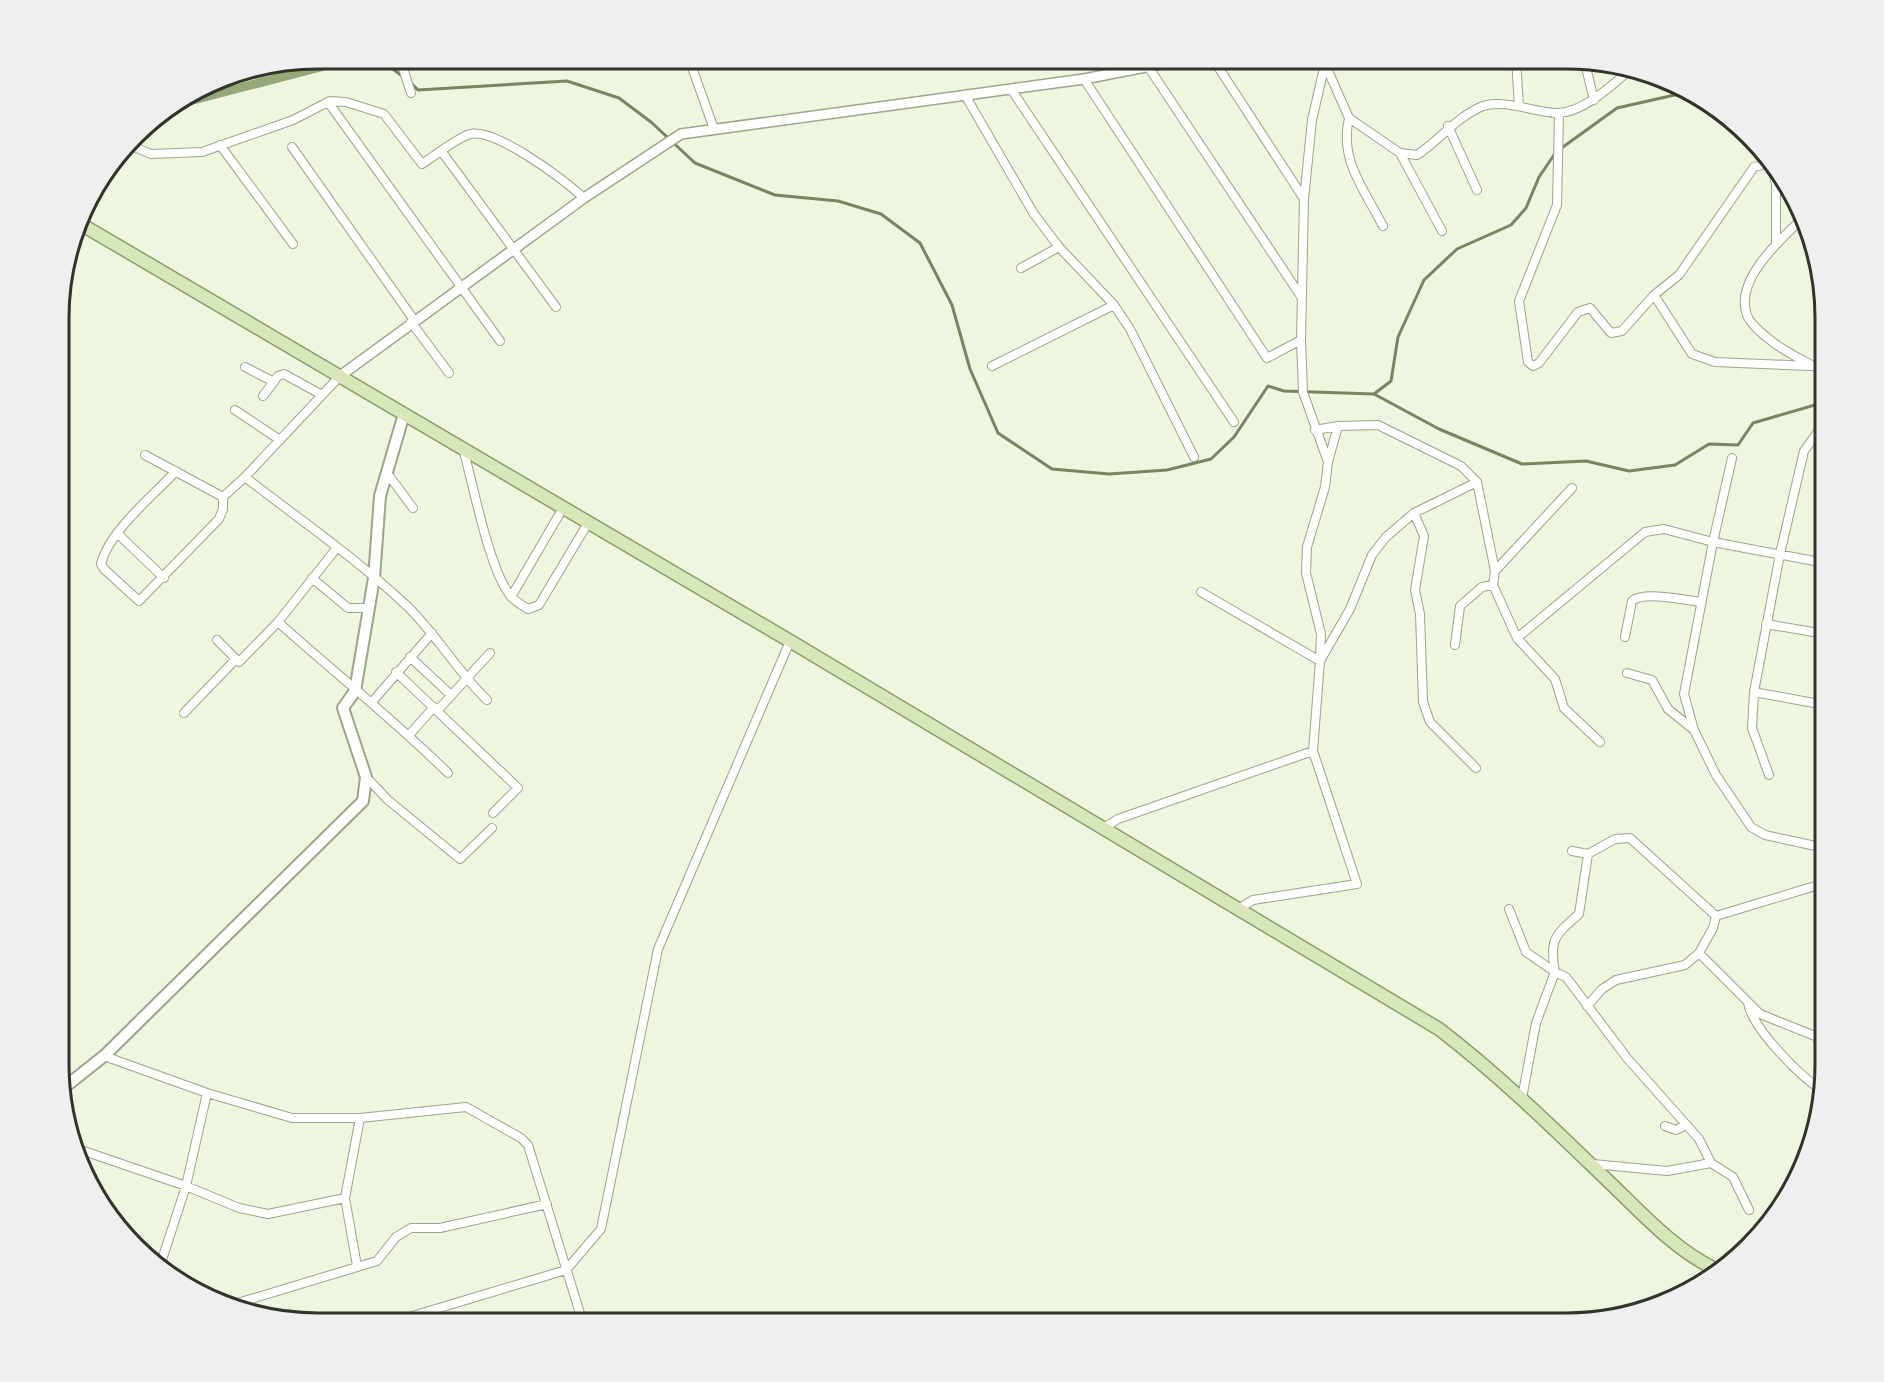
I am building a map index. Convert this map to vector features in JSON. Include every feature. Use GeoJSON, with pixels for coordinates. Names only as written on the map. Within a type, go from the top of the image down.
{"type":"FeatureCollection","features":[{"type":"Feature","properties":{"kind":"main road"},"geometry":{"type":"LineString","coordinates":[[86,227],[790,641],[1439,1029],[1485,1064],[1648,1219],[1690,1254],[1711,1267]]}},
{"type":"Feature","properties":{"kind":"main road"},"geometry":{"type":"LineString","coordinates":[[70,1083],[104,1056],[363,801],[366,777],[343,708],[355,691],[374,578],[380,496],[404,414]]}},
{"type":"Feature","properties":{"kind":"street"},"geometry":{"type":"LineString","coordinates":[[403,69],[411,93]]}},
{"type":"Feature","properties":{"kind":"street"},"geometry":{"type":"LineString","coordinates":[[693,69],[714,129]]}},
{"type":"Feature","properties":{"kind":"street"},"geometry":{"type":"LineString","coordinates":[[176,471],[117,533],[102,559],[101,564],[104,569],[139,601],[164,578],[219,519],[223,509],[223,496],[245,477],[340,376],[513,248],[681,134],[1143,69]]}},
{"type":"Feature","properties":{"kind":"street"},"geometry":{"type":"LineString","coordinates":[[1150,69],[1302,298]]}},
{"type":"Feature","properties":{"kind":"street"},"geometry":{"type":"LineString","coordinates":[[1220,69],[1304,199]]}},
{"type":"Feature","properties":{"kind":"street"},"geometry":{"type":"LineString","coordinates":[[1324,69],[1312,120],[1304,199],[1301,339],[1303,392],[1328,462]]}},
{"type":"Feature","properties":{"kind":"street"},"geometry":{"type":"LineString","coordinates":[[1327,69],[1349,117],[1401,153],[1417,155],[1448,126],[1485,105],[1519,106],[1559,114],[1594,100],[1623,76]]}},
{"type":"Feature","properties":{"kind":"street"},"geometry":{"type":"LineString","coordinates":[[1517,69],[1519,106]]}},
{"type":"Feature","properties":{"kind":"street"},"geometry":{"type":"LineString","coordinates":[[1587,70],[1594,100]]}},
{"type":"Feature","properties":{"kind":"street"},"geometry":{"type":"LineString","coordinates":[[1084,79],[1266,358],[1301,339]]}},
{"type":"Feature","properties":{"kind":"street"},"geometry":{"type":"LineString","coordinates":[[1011,89],[1234,422]]}},
{"type":"Feature","properties":{"kind":"street"},"geometry":{"type":"LineString","coordinates":[[965,95],[1034,214],[1059,247],[1114,305],[1130,329],[1194,458]]}},
{"type":"Feature","properties":{"kind":"street"},"geometry":{"type":"LineString","coordinates":[[137,148],[151,154],[202,152],[293,120],[328,102],[346,102],[384,114],[422,164],[470,134],[487,136],[516,150],[584,198]]}},
{"type":"Feature","properties":{"kind":"street"},"geometry":{"type":"LineString","coordinates":[[328,102],[500,341]]}},
{"type":"Feature","properties":{"kind":"street"},"geometry":{"type":"LineString","coordinates":[[1559,114],[1557,205],[1519,301],[1528,362],[1533,366],[1539,363],[1578,312],[1590,308],[1611,333],[1622,331],[1654,295],[1679,275],[1754,167],[1763,165]]}},
{"type":"Feature","properties":{"kind":"street"},"geometry":{"type":"LineString","coordinates":[[1349,117],[1344,136],[1347,157],[1383,226]]}},
{"type":"Feature","properties":{"kind":"street"},"geometry":{"type":"LineString","coordinates":[[1448,126],[1477,190]]}},
{"type":"Feature","properties":{"kind":"street"},"geometry":{"type":"LineString","coordinates":[[220,145],[293,244]]}},
{"type":"Feature","properties":{"kind":"street"},"geometry":{"type":"LineString","coordinates":[[292,147],[449,373]]}},
{"type":"Feature","properties":{"kind":"street"},"geometry":{"type":"LineString","coordinates":[[442,152],[556,308]]}},
{"type":"Feature","properties":{"kind":"street"},"geometry":{"type":"LineString","coordinates":[[1401,153],[1442,231]]}},
{"type":"Feature","properties":{"kind":"street"},"geometry":{"type":"LineString","coordinates":[[1776,184],[1776,244]]}},
{"type":"Feature","properties":{"kind":"street"},"geometry":{"type":"LineString","coordinates":[[1797,224],[1776,244],[1753,274],[1745,296],[1747,316],[1769,339],[1815,366]]}},
{"type":"Feature","properties":{"kind":"street"},"geometry":{"type":"LineString","coordinates":[[1021,268],[1059,247]]}},
{"type":"Feature","properties":{"kind":"street"},"geometry":{"type":"LineString","coordinates":[[1654,295],[1692,354],[1715,362],[1815,366]]}},
{"type":"Feature","properties":{"kind":"street"},"geometry":{"type":"LineString","coordinates":[[992,366],[1114,305]]}},
{"type":"Feature","properties":{"kind":"street"},"geometry":{"type":"LineString","coordinates":[[245,367],[274,382]]}},
{"type":"Feature","properties":{"kind":"street"},"geometry":{"type":"LineString","coordinates":[[263,396],[284,374],[322,395]]}},
{"type":"Feature","properties":{"kind":"street"},"geometry":{"type":"LineString","coordinates":[[235,410],[280,440]]}},
{"type":"Feature","properties":{"kind":"street"},"geometry":{"type":"LineString","coordinates":[[1315,430],[1338,426],[1378,425],[1461,466],[1477,482],[1495,571],[1493,585],[1517,638],[1555,679],[1564,708],[1600,742]]}},
{"type":"Feature","properties":{"kind":"street"},"geometry":{"type":"LineString","coordinates":[[1238,909],[1253,900],[1357,884],[1313,751],[1321,634],[1306,573],[1307,547],[1325,487],[1328,462],[1338,426]]}},
{"type":"Feature","properties":{"kind":"street"},"geometry":{"type":"LineString","coordinates":[[1769,775],[1752,728],[1754,692],[1780,554],[1804,451],[1815,436]]}},
{"type":"Feature","properties":{"kind":"street"},"geometry":{"type":"LineString","coordinates":[[463,448],[493,561],[511,597],[528,609],[539,605],[588,523]]}},
{"type":"Feature","properties":{"kind":"street"},"geometry":{"type":"LineString","coordinates":[[145,455],[223,496]]}},
{"type":"Feature","properties":{"kind":"street"},"geometry":{"type":"LineString","coordinates":[[1732,458],[1713,542],[1684,694],[1694,730],[1716,775],[1751,827],[1765,835],[1815,846]]}},
{"type":"Feature","properties":{"kind":"street"},"geometry":{"type":"LineString","coordinates":[[387,473],[413,508]]}},
{"type":"Feature","properties":{"kind":"street"},"geometry":{"type":"LineString","coordinates":[[245,477],[374,578],[432,633],[466,679],[487,700]]}},
{"type":"Feature","properties":{"kind":"street"},"geometry":{"type":"LineString","coordinates":[[1320,661],[1350,609],[1372,555],[1386,537],[1413,513],[1477,482]]}},
{"type":"Feature","properties":{"kind":"street"},"geometry":{"type":"LineString","coordinates":[[1495,571],[1572,488]]}},
{"type":"Feature","properties":{"kind":"street"},"geometry":{"type":"LineString","coordinates":[[511,597],[563,508]]}},
{"type":"Feature","properties":{"kind":"street"},"geometry":{"type":"LineString","coordinates":[[1413,513],[1424,536],[1415,591],[1420,615],[1423,702],[1430,722],[1476,768]]}},
{"type":"Feature","properties":{"kind":"street"},"geometry":{"type":"LineString","coordinates":[[1517,638],[1645,532],[1664,529],[1713,542],[1815,561]]}},
{"type":"Feature","properties":{"kind":"street"},"geometry":{"type":"LineString","coordinates":[[117,533],[164,578]]}},
{"type":"Feature","properties":{"kind":"street"},"geometry":{"type":"LineString","coordinates":[[217,640],[239,662],[278,622],[336,549]]}},
{"type":"Feature","properties":{"kind":"street"},"geometry":{"type":"LineString","coordinates":[[312,578],[348,608],[369,608]]}},
{"type":"Feature","properties":{"kind":"street"},"geometry":{"type":"LineString","coordinates":[[1455,645],[1460,606],[1482,587],[1493,585]]}},
{"type":"Feature","properties":{"kind":"street"},"geometry":{"type":"LineString","coordinates":[[1201,592],[1320,661]]}},
{"type":"Feature","properties":{"kind":"street"},"geometry":{"type":"LineString","coordinates":[[1625,637],[1632,601],[1636,598],[1646,596],[1701,602]]}},
{"type":"Feature","properties":{"kind":"street"},"geometry":{"type":"LineString","coordinates":[[278,622],[355,691],[372,702],[410,735],[448,773]]}},
{"type":"Feature","properties":{"kind":"street"},"geometry":{"type":"LineString","coordinates":[[1766,624],[1815,632]]}},
{"type":"Feature","properties":{"kind":"street"},"geometry":{"type":"LineString","coordinates":[[372,702],[432,633]]}},
{"type":"Feature","properties":{"kind":"street"},"geometry":{"type":"LineString","coordinates":[[422,1313],[566,1270],[601,1229],[658,949],[668,921],[790,641]]}},
{"type":"Feature","properties":{"kind":"street"},"geometry":{"type":"LineString","coordinates":[[410,735],[490,653]]}},
{"type":"Feature","properties":{"kind":"street"},"geometry":{"type":"LineString","coordinates":[[410,657],[451,695]]}},
{"type":"Feature","properties":{"kind":"street"},"geometry":{"type":"LineString","coordinates":[[184,713],[236,659]]}},
{"type":"Feature","properties":{"kind":"street"},"geometry":{"type":"LineString","coordinates":[[396,672],[518,788],[494,813]]}},
{"type":"Feature","properties":{"kind":"street"},"geometry":{"type":"LineString","coordinates":[[1627,673],[1652,680],[1668,709],[1694,730]]}},
{"type":"Feature","properties":{"kind":"street"},"geometry":{"type":"LineString","coordinates":[[1754,692],[1815,703]]}},
{"type":"Feature","properties":{"kind":"street"},"geometry":{"type":"LineString","coordinates":[[1102,829],[1118,819],[1313,751]]}},
{"type":"Feature","properties":{"kind":"street"},"geometry":{"type":"LineString","coordinates":[[366,777],[388,800],[460,859],[492,828]]}},
{"type":"Feature","properties":{"kind":"street"},"geometry":{"type":"LineString","coordinates":[[1572,851],[1588,854],[1615,839],[1630,838],[1716,916]]}},
{"type":"Feature","properties":{"kind":"street"},"geometry":{"type":"LineString","coordinates":[[1522,1098],[1536,1023],[1555,972],[1551,953],[1555,935],[1579,914],[1588,854]]}},
{"type":"Feature","properties":{"kind":"street"},"geometry":{"type":"LineString","coordinates":[[1716,916],[1815,885]]}},
{"type":"Feature","properties":{"kind":"street"},"geometry":{"type":"LineString","coordinates":[[1509,909],[1526,952],[1566,977],[1627,1059],[1699,1139],[1711,1163],[1733,1177],[1749,1210]]}},
{"type":"Feature","properties":{"kind":"street"},"geometry":{"type":"LineString","coordinates":[[1587,1006],[1602,989],[1616,980],[1685,965],[1699,953],[1713,928],[1716,916]]}},
{"type":"Feature","properties":{"kind":"street"},"geometry":{"type":"LineString","coordinates":[[1699,953],[1760,1014],[1815,1037]]}},
{"type":"Feature","properties":{"kind":"street"},"geometry":{"type":"LineString","coordinates":[[1748,1002],[1755,1020],[1781,1054],[1804,1079],[1814,1085]]}},
{"type":"Feature","properties":{"kind":"street"},"geometry":{"type":"LineString","coordinates":[[104,1056],[207,1093],[292,1118],[360,1118],[456,1106],[471,1108],[528,1145],[580,1313]]}},
{"type":"Feature","properties":{"kind":"street"},"geometry":{"type":"LineString","coordinates":[[162,1259],[186,1186],[207,1093]]}},
{"type":"Feature","properties":{"kind":"street"},"geometry":{"type":"LineString","coordinates":[[357,1266],[345,1198],[360,1118]]}},
{"type":"Feature","properties":{"kind":"street"},"geometry":{"type":"LineString","coordinates":[[1665,1126],[1676,1130],[1686,1125]]}},
{"type":"Feature","properties":{"kind":"street"},"geometry":{"type":"LineString","coordinates":[[85,1151],[186,1186],[240,1208],[268,1214],[345,1198]]}},
{"type":"Feature","properties":{"kind":"street"},"geometry":{"type":"LineString","coordinates":[[1591,1164],[1667,1171],[1711,1163]]}},
{"type":"Feature","properties":{"kind":"street"},"geometry":{"type":"LineString","coordinates":[[243,1302],[377,1261],[396,1237],[411,1228],[440,1228],[547,1204]]}},
{"type":"Feature","properties":{"kind":"waterway"},"geometry":{"type":"LineString","coordinates":[[202,98],[311,69]]}},
{"type":"Feature","properties":{"kind":"waterway"},"geometry":{"type":"LineString","coordinates":[[393,69],[402,76]]}},
{"type":"Feature","properties":{"kind":"waterway"},"geometry":{"type":"LineString","coordinates":[[412,84],[418,90],[567,81],[619,98],[651,122],[695,163],[775,195],[838,201],[881,214],[920,243],[952,305],[970,369],[998,433],[1052,469],[1109,474],[1167,470],[1211,459],[1234,437],[1268,386],[1284,391],[1374,394],[1439,429],[1522,464],[1586,461],[1629,471],[1675,465],[1709,444],[1738,445],[1753,423],[1815,405]]}},
{"type":"Feature","properties":{"kind":"waterway"},"geometry":{"type":"LineString","coordinates":[[1374,394],[1391,381],[1398,337],[1424,280],[1457,249],[1511,225],[1526,208],[1539,177],[1556,152],[1617,108],[1676,95]]}}]}
